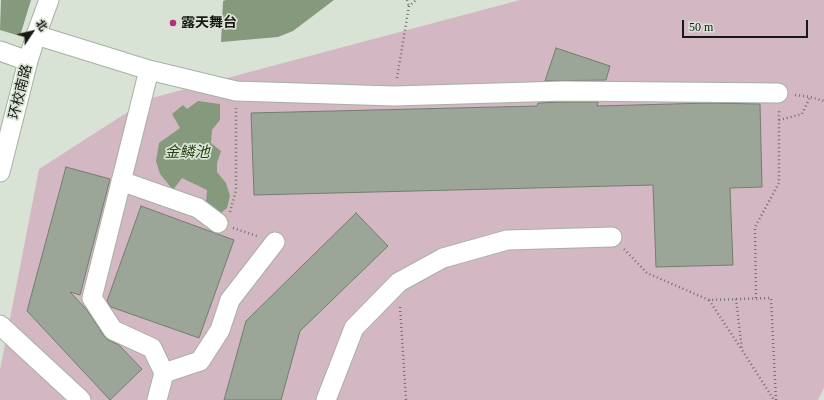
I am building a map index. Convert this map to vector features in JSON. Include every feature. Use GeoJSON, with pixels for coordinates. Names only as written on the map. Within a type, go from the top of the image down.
{"type":"FeatureCollection","features":[{"type":"Feature","properties":{"kind":"street","name":"环校南路"},"geometry":{"type":"LineString","coordinates":[[0,172],[28,61],[48,0]]}},
{"type":"Feature","properties":{"kind":"street"},"geometry":{"type":"LineString","coordinates":[[36,36],[148,70],[236,91],[394,96],[564,91],[778,93]]}},
{"type":"Feature","properties":{"kind":"street"},"geometry":{"type":"LineString","coordinates":[[0,51],[28,61]]}},
{"type":"Feature","properties":{"kind":"street"},"geometry":{"type":"LineString","coordinates":[[148,70],[92,298],[113,330],[152,348],[164,373],[157,400]]}},
{"type":"Feature","properties":{"kind":"street"},"geometry":{"type":"LineString","coordinates":[[121,181],[198,208],[218,223]]}},
{"type":"Feature","properties":{"kind":"street"},"geometry":{"type":"LineString","coordinates":[[326,400],[354,328],[399,282],[443,258],[507,240],[612,237]]}},
{"type":"Feature","properties":{"kind":"street"},"geometry":{"type":"LineString","coordinates":[[164,373],[200,361],[220,330],[230,300],[275,242]]}},
{"type":"Feature","properties":{"kind":"street"},"geometry":{"type":"LineString","coordinates":[[0,325],[81,400]]}},
{"type":"Feature","properties":{"kind":"path"},"geometry":{"type":"LineString","coordinates":[[394,96],[409,6],[407,0]]}},
{"type":"Feature","properties":{"kind":"path"},"geometry":{"type":"LineString","coordinates":[[409,6],[416,0]]}},
{"type":"Feature","properties":{"kind":"path"},"geometry":{"type":"LineString","coordinates":[[236,91],[236,190],[231,211],[218,223],[275,242]]}},
{"type":"Feature","properties":{"kind":"path"},"geometry":{"type":"LineString","coordinates":[[756,298],[755,227],[780,183],[778,93],[810,97],[824,101]]}},
{"type":"Feature","properties":{"kind":"path"},"geometry":{"type":"LineString","coordinates":[[779,120],[802,114],[810,97]]}},
{"type":"Feature","properties":{"kind":"path"},"geometry":{"type":"LineString","coordinates":[[612,237],[647,273],[709,300],[771,298],[775,400]]}},
{"type":"Feature","properties":{"kind":"path"},"geometry":{"type":"LineString","coordinates":[[399,282],[406,400]]}},
{"type":"Feature","properties":{"kind":"path"},"geometry":{"type":"LineString","coordinates":[[736,299],[742,350]]}},
{"type":"Feature","properties":{"kind":"path"},"geometry":{"type":"LineString","coordinates":[[709,300],[775,400]]}},
{"type":"Feature","properties":{"kind":"shaded area"},"geometry":{"type":"Polygon","coordinates":[[[520,0],[824,0],[824,388],[818,400],[0,400],[0,370],[39,169],[148,99],[520,0]]]}},
{"type":"Feature","properties":{"kind":"water"},"geometry":{"type":"Polygon","coordinates":[[[1,0],[31,0],[20,36],[0,30],[1,0]]]}},
{"type":"Feature","properties":{"kind":"water"},"geometry":{"type":"Polygon","coordinates":[[[334,0],[293,31],[278,37],[221,42],[223,1],[334,0]]]}},
{"type":"Feature","properties":{"kind":"water","name":"金鳞池"},"geometry":{"type":"Polygon","coordinates":[[[198,101],[220,104],[220,120],[212,130],[211,143],[221,151],[217,163],[217,172],[226,183],[230,196],[227,208],[221,213],[206,202],[207,190],[182,178],[173,190],[160,174],[156,161],[159,143],[180,128],[172,114],[183,105],[187,109],[198,101]]]}},
{"type":"Feature","properties":{"kind":"building"},"geometry":{"type":"Polygon","coordinates":[[[556,48],[610,66],[606,80],[545,81],[556,48]]]}},
{"type":"Feature","properties":{"kind":"building"},"geometry":{"type":"Polygon","coordinates":[[[598,102],[597,106],[710,103],[760,104],[762,187],[730,188],[733,265],[656,267],[653,185],[254,195],[251,113],[537,106],[538,103],[598,102]]]}},
{"type":"Feature","properties":{"kind":"building"},"geometry":{"type":"Polygon","coordinates":[[[66,167],[110,179],[80,295],[70,292],[87,310],[104,336],[108,340],[119,345],[142,369],[110,400],[27,311],[66,167]]]}},
{"type":"Feature","properties":{"kind":"building"},"geometry":{"type":"Polygon","coordinates":[[[141,206],[234,240],[199,338],[111,307],[107,301],[141,206]]]}},
{"type":"Feature","properties":{"kind":"building"},"geometry":{"type":"Polygon","coordinates":[[[356,213],[388,246],[300,331],[281,400],[224,400],[246,321],[356,213]]]}},
{"type":"Feature","properties":{"kind":"place","name":"露天舞台"},"geometry":{"type":"Point","coordinates":[173,23]}}]}
